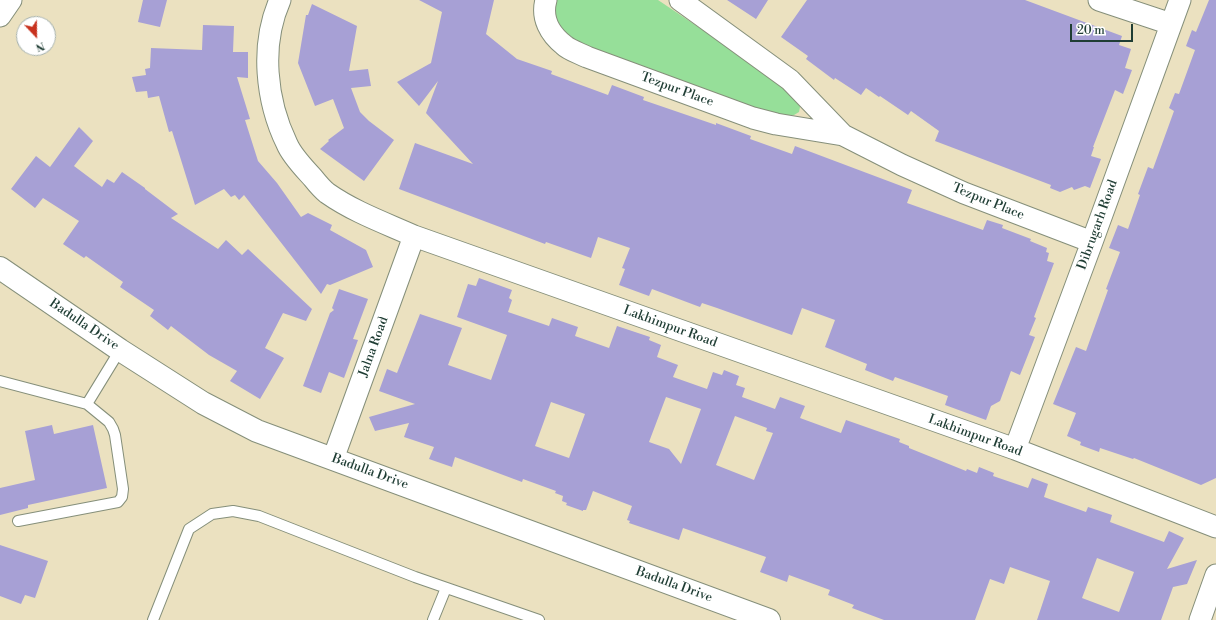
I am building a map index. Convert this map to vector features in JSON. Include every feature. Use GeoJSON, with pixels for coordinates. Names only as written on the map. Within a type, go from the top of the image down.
{"type":"FeatureCollection","features":[{"type":"Feature","properties":{"kind":"street"},"geometry":{"type":"LineString","coordinates":[[0,16],[11,0]]}},
{"type":"Feature","properties":{"kind":"street","name":"Lakhimpur Road"},"geometry":{"type":"LineString","coordinates":[[280,0],[270,38],[268,73],[274,111],[287,146],[305,169],[326,192],[353,209],[414,236],[1015,449],[1216,527]]}},
{"type":"Feature","properties":{"kind":"street","name":"Tezpur Place"},"geometry":{"type":"LineString","coordinates":[[546,0],[544,6],[548,28],[564,46],[587,57],[753,118],[776,124],[843,135],[902,165],[964,193],[1092,242]]}},
{"type":"Feature","properties":{"kind":"street","name":"Tezpur Place"},"geometry":{"type":"LineString","coordinates":[[680,0],[790,80],[843,135]]}},
{"type":"Feature","properties":{"kind":"street"},"geometry":{"type":"LineString","coordinates":[[1099,0],[1171,24]]}},
{"type":"Feature","properties":{"kind":"street","name":"Dibrugarh Road"},"geometry":{"type":"LineString","coordinates":[[1015,449],[1180,0]]}},
{"type":"Feature","properties":{"kind":"street","name":"Jalna Road"},"geometry":{"type":"LineString","coordinates":[[333,459],[414,236]]}},
{"type":"Feature","properties":{"kind":"street","name":"Badulla Drive"},"geometry":{"type":"LineString","coordinates":[[0,268],[120,350],[210,407],[257,431],[769,620]]}},
{"type":"Feature","properties":{"kind":"street"},"geometry":{"type":"LineString","coordinates":[[1200,620],[1216,575]]}},
{"type":"Feature","properties":{"kind":"lane"},"geometry":{"type":"LineString","coordinates":[[87,404],[120,350]]}},
{"type":"Feature","properties":{"kind":"lane"},"geometry":{"type":"LineString","coordinates":[[0,381],[87,404],[109,422],[115,436],[123,489],[122,497],[118,502],[18,521]]}},
{"type":"Feature","properties":{"kind":"lane"},"geometry":{"type":"LineString","coordinates":[[153,620],[189,529],[212,514],[233,511],[259,516],[415,577],[539,620]]}},
{"type":"Feature","properties":{"kind":"lane"},"geometry":{"type":"LineString","coordinates":[[434,620],[446,588]]}},
{"type":"Feature","properties":{"kind":"green space"},"geometry":{"type":"Polygon","coordinates":[[[554,0],[658,0],[767,73],[799,101],[799,112],[794,115],[784,117],[742,104],[571,40],[554,18],[554,0]]]}},
{"type":"Feature","properties":{"kind":"building"},"geometry":{"type":"Polygon","coordinates":[[[143,0],[167,0],[160,27],[138,22],[143,0]]]}},
{"type":"Feature","properties":{"kind":"building"},"geometry":{"type":"Polygon","coordinates":[[[419,0],[494,0],[486,34],[517,59],[552,71],[551,74],[608,95],[612,85],[644,97],[643,100],[716,125],[716,123],[751,136],[750,139],[792,154],[795,146],[912,190],[907,203],[983,230],[987,220],[1003,225],[1002,228],[1031,239],[1030,241],[1047,248],[1046,252],[1049,253],[1047,261],[1054,263],[1034,317],[1036,318],[1029,335],[1035,337],[1020,375],[1011,371],[1000,401],[991,406],[986,420],[945,405],[948,396],[895,377],[893,381],[865,370],[867,364],[825,347],[835,320],[802,308],[792,335],[702,303],[700,307],[652,289],[649,296],[619,285],[625,269],[622,268],[630,248],[598,237],[591,258],[546,242],[545,244],[399,189],[415,143],[473,164],[426,113],[438,81],[419,106],[397,82],[431,63],[442,12],[419,0]]]}},
{"type":"Feature","properties":{"kind":"building"},"geometry":{"type":"Polygon","coordinates":[[[727,0],[768,0],[756,19],[727,0]]]}},
{"type":"Feature","properties":{"kind":"building"},"geometry":{"type":"Polygon","coordinates":[[[807,0],[1025,0],[1122,36],[1119,45],[1131,49],[1125,68],[1132,70],[1123,94],[1115,90],[1093,147],[1091,156],[1101,159],[1090,188],[1085,186],[1074,190],[1072,187],[1060,192],[1050,188],[1051,185],[935,141],[939,131],[911,111],[908,115],[866,88],[861,95],[835,78],[834,80],[806,59],[808,56],[781,37],[807,0]]]}},
{"type":"Feature","properties":{"kind":"building"},"geometry":{"type":"Polygon","coordinates":[[[1209,0],[1216,0],[1216,478],[1201,485],[1134,458],[1133,459],[1100,448],[1099,452],[1080,445],[1081,442],[1067,436],[1076,413],[1053,404],[1076,347],[1086,351],[1108,290],[1106,289],[1120,252],[1109,248],[1118,225],[1128,229],[1140,195],[1138,194],[1148,167],[1153,169],[1174,111],[1169,108],[1175,93],[1179,94],[1195,50],[1186,46],[1192,30],[1196,32],[1209,0]]]}},
{"type":"Feature","properties":{"kind":"building"},"geometry":{"type":"Polygon","coordinates":[[[312,4],[357,26],[349,71],[368,69],[371,86],[351,88],[360,112],[369,121],[394,140],[364,181],[320,149],[329,141],[328,140],[344,128],[333,99],[315,106],[298,63],[306,15],[308,15],[312,4]]]}},
{"type":"Feature","properties":{"kind":"building"},"geometry":{"type":"Polygon","coordinates":[[[203,25],[234,26],[233,52],[248,52],[248,78],[237,77],[250,119],[245,120],[258,161],[277,183],[301,217],[308,213],[332,225],[330,230],[366,250],[373,267],[330,285],[327,284],[321,294],[244,195],[239,200],[235,195],[231,197],[224,189],[195,205],[172,131],[169,132],[159,96],[148,98],[147,91],[136,92],[132,77],[146,75],[145,69],[150,68],[151,48],[202,50],[203,25]]]}},
{"type":"Feature","properties":{"kind":"building"},"geometry":{"type":"Polygon","coordinates":[[[79,127],[93,141],[74,166],[102,187],[107,179],[114,183],[122,172],[178,214],[171,218],[218,249],[226,240],[242,255],[248,249],[312,309],[306,321],[283,313],[265,348],[284,358],[260,399],[230,381],[237,371],[209,355],[171,326],[168,330],[150,316],[154,310],[120,287],[123,282],[86,256],[84,258],[63,244],[79,221],[43,198],[35,208],[11,189],[36,156],[50,167],[79,127]]]}},
{"type":"Feature","properties":{"kind":"building"},"geometry":{"type":"Polygon","coordinates":[[[479,278],[512,290],[509,298],[512,300],[508,312],[549,326],[552,318],[578,327],[575,336],[609,348],[617,326],[650,337],[649,340],[661,345],[657,357],[678,365],[673,377],[707,389],[713,372],[722,375],[724,370],[739,376],[736,385],[745,388],[742,397],[775,409],[780,397],[805,406],[800,418],[841,433],[846,420],[900,439],[899,442],[909,446],[909,448],[966,471],[967,469],[977,473],[979,467],[994,473],[993,476],[1028,488],[1032,478],[1048,484],[1044,497],[1086,512],[1088,507],[1112,515],[1110,522],[1164,542],[1169,531],[1184,538],[1167,569],[1197,560],[1187,584],[1173,587],[1161,620],[1037,620],[1050,581],[1010,567],[1004,584],[990,579],[975,620],[884,620],[852,608],[854,605],[828,595],[830,590],[789,575],[787,582],[760,572],[766,557],[683,528],[679,540],[629,523],[630,521],[627,520],[632,506],[593,491],[586,510],[583,511],[566,505],[567,503],[562,501],[563,496],[555,493],[556,491],[523,479],[522,482],[455,457],[452,467],[429,459],[434,447],[404,437],[409,423],[375,431],[369,417],[415,404],[379,391],[387,369],[397,373],[420,314],[462,328],[448,365],[491,380],[507,335],[457,317],[468,284],[476,286],[479,278]],[[666,397],[649,442],[669,449],[681,464],[701,409],[666,397]],[[551,402],[535,446],[569,458],[585,414],[551,402]],[[735,416],[716,465],[754,480],[773,433],[766,431],[767,428],[735,416]],[[1097,558],[1082,598],[1119,612],[1134,572],[1097,558]]]}},
{"type":"Feature","properties":{"kind":"building"},"geometry":{"type":"Polygon","coordinates":[[[339,289],[368,299],[353,339],[358,340],[344,378],[329,372],[321,393],[303,386],[330,313],[334,310],[332,308],[339,289]]]}},
{"type":"Feature","properties":{"kind":"building"},"geometry":{"type":"Polygon","coordinates":[[[52,425],[54,434],[93,425],[107,488],[28,505],[28,508],[0,515],[0,488],[35,480],[25,431],[52,425]]]}},
{"type":"Feature","properties":{"kind":"building"},"geometry":{"type":"Polygon","coordinates":[[[0,545],[48,561],[35,598],[25,595],[21,604],[0,596],[0,545]]]}}]}
